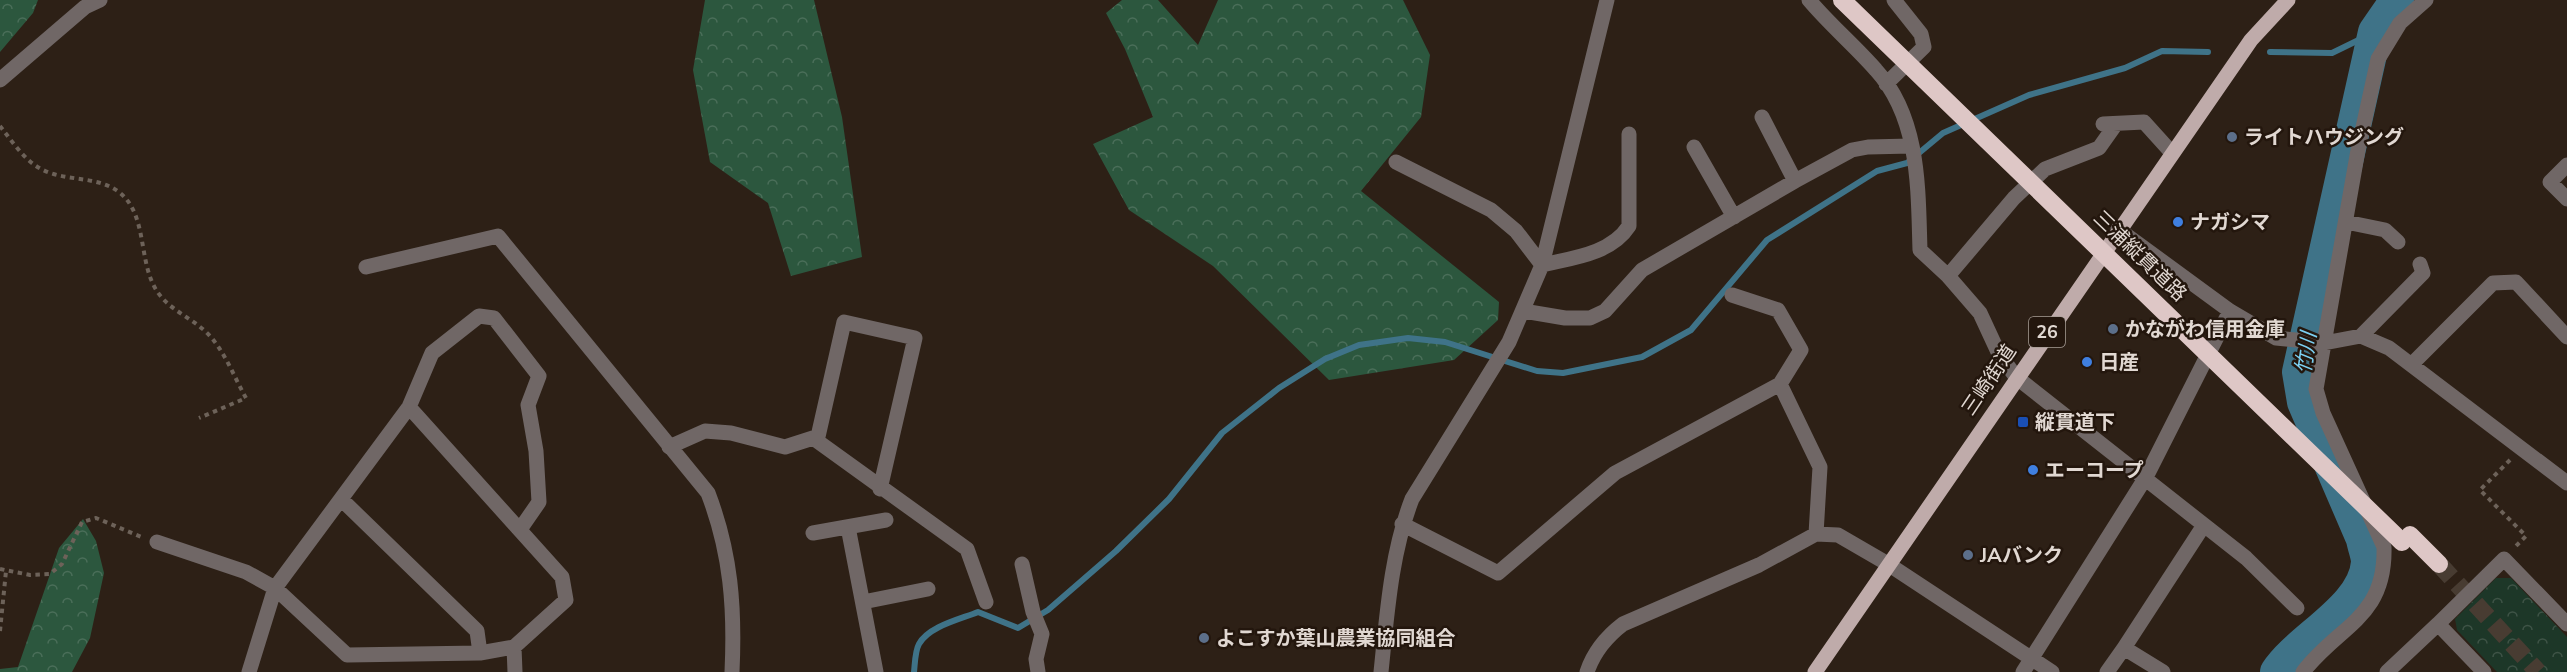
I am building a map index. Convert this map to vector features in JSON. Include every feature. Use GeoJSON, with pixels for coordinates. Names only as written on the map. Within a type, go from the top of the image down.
{"type":"FeatureCollection","features":[{"type":"Feature","properties":{"kind":"highway","name":"三浦縦貫道路"},"geometry":{"type":"LineString","coordinates":[[1842,0],[2435,567]]}},
{"type":"Feature","properties":{"kind":"highway","name":"三浦縦貫道路"},"geometry":{"type":"LineString","coordinates":[[1857,0],[2406,539]]}},
{"type":"Feature","properties":{"kind":"main road","name":"三崎街道"},"geometry":{"type":"LineString","coordinates":[[1815,672],[2118,229],[2251,40],[2288,0]]}},
{"type":"Feature","properties":{"kind":"street"},"geometry":{"type":"LineString","coordinates":[[0,80],[85,7],[100,0]]}},
{"type":"Feature","properties":{"kind":"street"},"geometry":{"type":"LineString","coordinates":[[1381,672],[1388,607],[1402,524],[1412,499],[1485,384],[1523,311],[1542,265],[1607,0]]}},
{"type":"Feature","properties":{"kind":"street"},"geometry":{"type":"LineString","coordinates":[[1809,0],[1886,84],[1901,114],[1918,168],[1920,250],[1948,276],[1980,314],[1999,354],[2016,377],[2146,477],[2246,558],[2297,608]]}},
{"type":"Feature","properties":{"kind":"street"},"geometry":{"type":"LineString","coordinates":[[1886,84],[1924,47],[1922,34],[1894,0]]}},
{"type":"Feature","properties":{"kind":"street"},"geometry":{"type":"LineString","coordinates":[[2303,672],[2351,627],[2367,608],[2378,590],[2384,569],[2384,547],[2316,389],[2378,59],[2400,23],[2426,0]]}},
{"type":"Feature","properties":{"kind":"street"},"geometry":{"type":"LineString","coordinates":[[1762,117],[1795,181]]}},
{"type":"Feature","properties":{"kind":"street"},"geometry":{"type":"LineString","coordinates":[[1948,276],[2014,198],[2045,169],[2099,148],[2109,124],[2144,122],[2172,153]]}},
{"type":"Feature","properties":{"kind":"street"},"geometry":{"type":"LineString","coordinates":[[1542,265],[1605,248],[1621,238],[1629,226],[1629,135]]}},
{"type":"Feature","properties":{"kind":"street"},"geometry":{"type":"LineString","coordinates":[[1523,311],[1565,318],[1590,318],[1605,311],[1642,270],[1852,150],[1868,147],[1911,146]]}},
{"type":"Feature","properties":{"kind":"street"},"geometry":{"type":"LineString","coordinates":[[1694,147],[1734,217]]}},
{"type":"Feature","properties":{"kind":"street"},"geometry":{"type":"LineString","coordinates":[[1395,162],[1491,210],[1516,231],[1542,265]]}},
{"type":"Feature","properties":{"kind":"street"},"geometry":{"type":"LineString","coordinates":[[2567,165],[2550,182],[2567,199]]}},
{"type":"Feature","properties":{"kind":"street"},"geometry":{"type":"LineString","coordinates":[[2346,222],[2385,230],[2398,242]]}},
{"type":"Feature","properties":{"kind":"street"},"geometry":{"type":"LineString","coordinates":[[2118,229],[2230,311],[2276,338],[2324,343],[2361,336],[2389,348],[2412,363],[2567,483]]}},
{"type":"Feature","properties":{"kind":"street"},"geometry":{"type":"LineString","coordinates":[[366,267],[498,236],[708,493],[722,530],[731,577],[732,672]]}},
{"type":"Feature","properties":{"kind":"street"},"geometry":{"type":"LineString","coordinates":[[2361,336],[2423,273],[2420,264]]}},
{"type":"Feature","properties":{"kind":"street"},"geometry":{"type":"LineString","coordinates":[[2412,363],[2493,283],[2516,282],[2567,337]]}},
{"type":"Feature","properties":{"kind":"street"},"geometry":{"type":"LineString","coordinates":[[1402,524],[1498,573],[1615,473],[1780,384],[1801,350],[1778,310],[1732,295]]}},
{"type":"Feature","properties":{"kind":"street"},"geometry":{"type":"LineString","coordinates":[[2023,672],[2146,477],[2230,311]]}},
{"type":"Feature","properties":{"kind":"street"},"geometry":{"type":"LineString","coordinates":[[249,672],[275,588],[409,407],[432,353],[479,316],[494,318],[539,376],[528,405],[536,451],[539,502],[521,528]]}},
{"type":"Feature","properties":{"kind":"street"},"geometry":{"type":"LineString","coordinates":[[817,441],[844,322],[915,338],[880,489]]}},
{"type":"Feature","properties":{"kind":"street"},"geometry":{"type":"LineString","coordinates":[[1780,384],[1820,467],[1816,534]]}},
{"type":"Feature","properties":{"kind":"street"},"geometry":{"type":"LineString","coordinates":[[157,542],[246,572],[275,588],[347,655],[480,653],[514,647],[566,600],[562,577],[521,528],[409,407]]}},
{"type":"Feature","properties":{"kind":"street"},"geometry":{"type":"LineString","coordinates":[[669,447],[705,431],[731,433],[785,447],[813,438],[880,489],[967,549],[986,602]]}},
{"type":"Feature","properties":{"kind":"street"},"geometry":{"type":"LineString","coordinates":[[341,499],[477,632],[480,653]]}},
{"type":"Feature","properties":{"kind":"street"},"geometry":{"type":"LineString","coordinates":[[813,533],[886,520]]}},
{"type":"Feature","properties":{"kind":"street"},"geometry":{"type":"LineString","coordinates":[[2107,672],[2204,525]]}},
{"type":"Feature","properties":{"kind":"street"},"geometry":{"type":"LineString","coordinates":[[848,527],[876,672]]}},
{"type":"Feature","properties":{"kind":"street"},"geometry":{"type":"LineString","coordinates":[[1587,672],[1598,649],[1608,636],[1623,624],[1759,565],[1816,534],[1838,536],[1888,564],[2052,672]]}},
{"type":"Feature","properties":{"kind":"street"},"geometry":{"type":"LineString","coordinates":[[2387,672],[2504,559],[2567,624]]}},
{"type":"Feature","properties":{"kind":"street"},"geometry":{"type":"LineString","coordinates":[[1023,564],[1033,612],[1042,634],[1036,659],[1038,672]]}},
{"type":"Feature","properties":{"kind":"street"},"geometry":{"type":"LineString","coordinates":[[863,602],[928,589]]}},
{"type":"Feature","properties":{"kind":"street"},"geometry":{"type":"LineString","coordinates":[[2438,624],[2484,672]]}},
{"type":"Feature","properties":{"kind":"street"},"geometry":{"type":"LineString","coordinates":[[514,647],[516,672]]}},
{"type":"Feature","properties":{"kind":"street"},"geometry":{"type":"LineString","coordinates":[[2124,648],[2163,672]]}},
{"type":"Feature","properties":{"kind":"path"},"geometry":{"type":"LineString","coordinates":[[0,126],[29,162],[42,170],[105,184],[128,202],[136,214],[143,258],[161,298],[215,342],[246,398],[199,418]]}},
{"type":"Feature","properties":{"kind":"path"},"geometry":{"type":"LineString","coordinates":[[2504,559],[2526,536],[2480,490],[2522,449]]}},
{"type":"Feature","properties":{"kind":"path"},"geometry":{"type":"LineString","coordinates":[[0,569],[50,574],[62,564],[82,522],[96,518],[157,542]]}},
{"type":"Feature","properties":{"kind":"path"},"geometry":{"type":"LineString","coordinates":[[0,631],[6,571]]}},
{"type":"Feature","properties":{"kind":"green space"},"geometry":{"type":"Polygon","coordinates":[[[0,0],[38,0],[33,13],[0,52],[0,0]]]}},
{"type":"Feature","properties":{"kind":"green space"},"geometry":{"type":"Polygon","coordinates":[[[705,0],[814,0],[842,117],[862,257],[791,276],[768,203],[710,162],[693,70],[705,0]]]}},
{"type":"Feature","properties":{"kind":"green space"},"geometry":{"type":"Polygon","coordinates":[[[1122,0],[1158,0],[1198,45],[1218,0],[1403,0],[1430,55],[1421,117],[1361,191],[1499,302],[1498,320],[1454,360],[1329,380],[1213,266],[1129,210],[1093,144],[1153,117],[1125,49],[1106,13],[1122,0]]]}},
{"type":"Feature","properties":{"kind":"green space"},"geometry":{"type":"Polygon","coordinates":[[[83,519],[96,541],[104,573],[90,638],[72,672],[0,672],[0,669],[18,667],[59,548],[83,519]]]}},
{"type":"Feature","properties":{"kind":"green space"},"geometry":{"type":"Polygon","coordinates":[[[2496,578],[2511,578],[2567,637],[2567,672],[2497,672],[2457,630],[2455,619],[2496,578]]]}},
{"type":"Feature","properties":{"kind":"waterway","name":"竹川"},"geometry":{"type":"LineString","coordinates":[[2277,672],[2287,659],[2330,622],[2356,594],[2364,579],[2368,562],[2363,539],[2304,402],[2299,372],[2375,32],[2397,0]]}},
{"type":"Feature","properties":{"kind":"waterway"},"geometry":{"type":"LineString","coordinates":[[2270,52],[2332,53],[2375,32]]}},
{"type":"Feature","properties":{"kind":"waterway"},"geometry":{"type":"LineString","coordinates":[[914,672],[919,644],[930,632],[946,624],[978,612],[1018,628],[1048,610],[1116,551],[1169,499],[1222,433],[1279,388],[1325,359],[1359,345],[1408,338],[1445,342],[1537,371],[1563,373],[1642,357],[1691,330],[1767,240],[1877,171],[1907,163],[1943,133],[2029,95],[2125,68],[2162,51],[2208,52]]}},
{"type":"Feature","properties":{"kind":"tunnel"},"geometry":{"type":"LineString","coordinates":[[2439,564],[2538,672]]}},
{"type":"Feature","properties":{"kind":"place","name":"ライトハウジング"},"geometry":{"type":"Point","coordinates":[2232,137]}},
{"type":"Feature","properties":{"kind":"place","name":"ナガシマ"},"geometry":{"type":"Point","coordinates":[2178,222]}},
{"type":"Feature","properties":{"kind":"place","name":"かながわ信用金庫"},"geometry":{"type":"Point","coordinates":[2113,329]}},
{"type":"Feature","properties":{"kind":"place","name":"日産"},"geometry":{"type":"Point","coordinates":[2087,362]}},
{"type":"Feature","properties":{"kind":"place","name":"縦貫道下"},"geometry":{"type":"Point","coordinates":[2023,422]}},
{"type":"Feature","properties":{"kind":"place","name":"エーコープ"},"geometry":{"type":"Point","coordinates":[2033,470]}},
{"type":"Feature","properties":{"kind":"place","name":"JAバンク"},"geometry":{"type":"Point","coordinates":[1968,555]}},
{"type":"Feature","properties":{"kind":"place","name":"よこすか葉山農業協同組合"},"geometry":{"type":"Point","coordinates":[1204,638]}}]}
